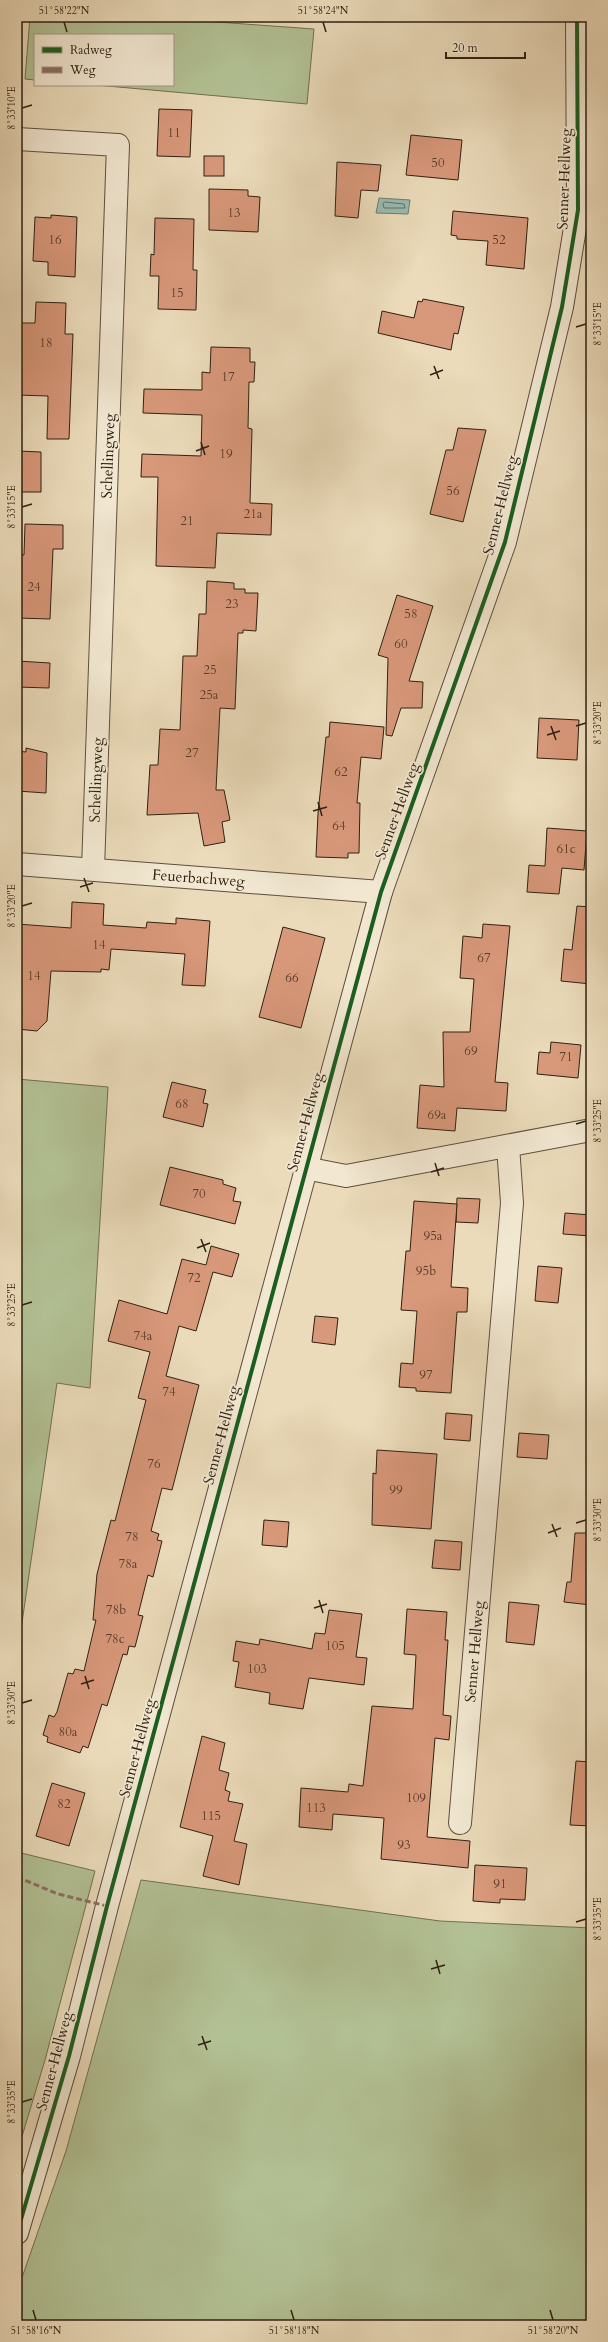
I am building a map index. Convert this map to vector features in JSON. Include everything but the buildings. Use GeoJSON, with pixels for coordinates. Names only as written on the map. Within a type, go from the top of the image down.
{"type":"FeatureCollection","features":[{"type":"Feature","properties":{"kind":"street","name":"Senner Hellweg"},"geometry":{"type":"LineString","coordinates":[[17,2233],[69,2056],[107,1906],[305,1168],[381,892],[505,542],[562,307],[578,210],[577,17]]}},
{"type":"Feature","properties":{"kind":"street","name":"Schellingweg"},"geometry":{"type":"LineString","coordinates":[[17,139],[118,145],[93,869]]}},
{"type":"Feature","properties":{"kind":"street","name":"Feuerbachweg"},"geometry":{"type":"LineString","coordinates":[[17,864],[381,892]]}},
{"type":"Feature","properties":{"kind":"street","name":"Senner Hellweg"},"geometry":{"type":"LineString","coordinates":[[305,1168],[346,1176],[591,1130]]}},
{"type":"Feature","properties":{"kind":"street","name":"Senner Hellweg"},"geometry":{"type":"LineString","coordinates":[[460,1823],[512,1203],[508,1146]]}},
{"type":"Feature","properties":{"kind":"green space"},"geometry":{"type":"Polygon","coordinates":[[[30,17],[175,17],[175,19],[314,29],[307,104],[107,86],[174,86],[174,34],[34,34],[34,80],[25,79],[30,17]]]}},
{"type":"Feature","properties":{"kind":"green space"},"geometry":{"type":"Polygon","coordinates":[[[17,1079],[108,1087],[90,1388],[57,1383],[17,1657],[17,1079]]]}},
{"type":"Feature","properties":{"kind":"green space"},"geometry":{"type":"Polygon","coordinates":[[[17,1852],[95,1871],[45,2060],[17,2153],[17,1852]]]}},
{"type":"Feature","properties":{"kind":"green space"},"geometry":{"type":"Polygon","coordinates":[[[141,1880],[440,1921],[591,1928],[591,2325],[17,2325],[17,2292],[66,2151],[141,1880]]]}},
{"type":"Feature","properties":{"kind":"water"},"geometry":{"type":"Polygon","coordinates":[[[379,198],[410,200],[408,214],[376,213],[379,198]]]}},
{"type":"Feature","properties":{"kind":"marked path"},"geometry":{"type":"LineString","coordinates":[[17,1877],[58,1894],[107,1906]]}},
{"type":"Feature","properties":{"kind":"cycle path"},"geometry":{"type":"LineString","coordinates":[[17,2233],[69,2056],[107,1906],[381,892],[505,542],[562,307],[578,210],[577,17]]}}]}
